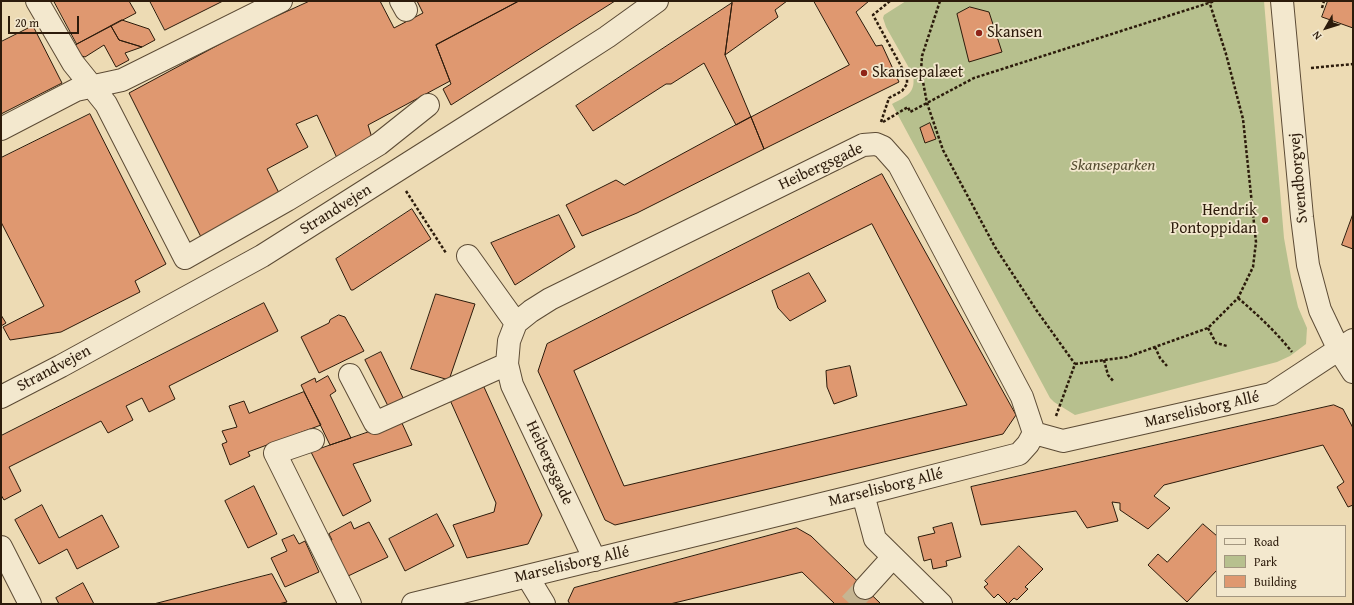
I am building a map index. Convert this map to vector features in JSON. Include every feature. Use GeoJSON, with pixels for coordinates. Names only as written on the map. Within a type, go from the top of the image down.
{"type":"FeatureCollection","features":[{"type":"Feature","properties":{"kind":"street"},"geometry":{"type":"LineString","coordinates":[[37,1],[73,63],[106,104],[184,258],[287,200],[379,144],[428,104]]}},
{"type":"Feature","properties":{"kind":"street"},"geometry":{"type":"LineString","coordinates":[[1,129],[76,90],[122,80],[281,1]]}},
{"type":"Feature","properties":{"kind":"street","name":"Strandvejen"},"geometry":{"type":"LineString","coordinates":[[1,397],[61,366],[262,256],[607,37],[657,1]]}},
{"type":"Feature","properties":{"kind":"street","name":"Svendborgvej"},"geometry":{"type":"LineString","coordinates":[[1282,1],[1302,217],[1308,265],[1320,310],[1346,345],[1353,372]]}},
{"type":"Feature","properties":{"kind":"street","name":"Heibergsgade"},"geometry":{"type":"LineString","coordinates":[[595,560],[512,385],[507,364],[509,341],[516,323],[531,311],[564,292],[863,145],[876,144],[883,147],[899,165],[916,194],[1022,397],[1034,433]]}},
{"type":"Feature","properties":{"kind":"street"},"geometry":{"type":"LineString","coordinates":[[458,257],[516,323]]}},
{"type":"Feature","properties":{"kind":"street","name":"Marselisborg Allé"},"geometry":{"type":"LineString","coordinates":[[413,604],[863,494],[1019,454],[1028,444],[1034,433],[1063,441],[1272,394],[1346,345]]}},
{"type":"Feature","properties":{"kind":"street"},"geometry":{"type":"LineString","coordinates":[[350,375],[375,423],[507,364]]}},
{"type":"Feature","properties":{"kind":"street"},"geometry":{"type":"LineString","coordinates":[[313,440],[275,453],[350,604]]}},
{"type":"Feature","properties":{"kind":"street"},"geometry":{"type":"LineString","coordinates":[[863,494],[875,539],[941,604]]}},
{"type":"Feature","properties":{"kind":"street"},"geometry":{"type":"LineString","coordinates":[[1,547],[30,604]]}},
{"type":"Feature","properties":{"kind":"street"},"geometry":{"type":"LineString","coordinates":[[864,588],[894,557]]}},
{"type":"Feature","properties":{"kind":"street"},"geometry":{"type":"LineString","coordinates":[[527,576],[544,604]]}},
{"type":"Feature","properties":{"kind":"path"},"geometry":{"type":"LineString","coordinates":[[890,1],[873,15],[907,77],[907,84],[902,91],[889,98],[881,124],[908,107],[910,112],[974,78],[1215,1]]}},
{"type":"Feature","properties":{"kind":"path"},"geometry":{"type":"LineString","coordinates":[[940,1],[922,56],[921,71],[927,103],[943,150],[995,247],[1037,311],[1075,364]]}},
{"type":"Feature","properties":{"kind":"path"},"geometry":{"type":"LineString","coordinates":[[1322,8],[1324,1]]}},
{"type":"Feature","properties":{"kind":"path"},"geometry":{"type":"LineString","coordinates":[[1075,364],[1127,357],[1208,328],[1238,298],[1253,267],[1256,242],[1243,119],[1226,54],[1209,2]]}},
{"type":"Feature","properties":{"kind":"path"},"geometry":{"type":"LineString","coordinates":[[1289,71],[1353,64]]}},
{"type":"Feature","properties":{"kind":"path"},"geometry":{"type":"LineString","coordinates":[[416,206],[458,257]]}},
{"type":"Feature","properties":{"kind":"path"},"geometry":{"type":"LineString","coordinates":[[1238,298],[1259,315],[1277,333],[1307,372]]}},
{"type":"Feature","properties":{"kind":"path"},"geometry":{"type":"LineString","coordinates":[[1208,328],[1216,343],[1226,346]]}},
{"type":"Feature","properties":{"kind":"path"},"geometry":{"type":"LineString","coordinates":[[1155,347],[1160,358],[1167,366]]}},
{"type":"Feature","properties":{"kind":"path"},"geometry":{"type":"LineString","coordinates":[[1104,360],[1108,375],[1114,382]]}},
{"type":"Feature","properties":{"kind":"path"},"geometry":{"type":"LineString","coordinates":[[1034,433],[1055,421],[1075,364]]}},
{"type":"Feature","properties":{"kind":"green space","name":"Skanseparken"},"geometry":{"type":"Polygon","coordinates":[[[906,1],[1264,1],[1284,238],[1298,307],[1307,328],[1306,344],[1290,356],[1277,362],[1075,415],[1054,402],[1050,398],[892,104],[906,96],[912,90],[914,81],[913,75],[886,27],[883,18],[884,15],[906,1]]]}},
{"type":"Feature","properties":{"kind":"building"},"geometry":{"type":"Polygon","coordinates":[[[54,1],[129,1],[136,13],[77,44],[54,1]]]}},
{"type":"Feature","properties":{"kind":"building"},"geometry":{"type":"Polygon","coordinates":[[[150,1],[223,1],[165,30],[150,1]]]}},
{"type":"Feature","properties":{"kind":"building"},"geometry":{"type":"Polygon","coordinates":[[[310,1],[380,1],[394,28],[423,13],[417,1],[519,1],[436,45],[450,81],[368,125],[373,141],[337,158],[317,115],[296,124],[308,147],[267,169],[281,197],[202,239],[129,93],[246,30],[310,1]]]}},
{"type":"Feature","properties":{"kind":"building"},"geometry":{"type":"Polygon","coordinates":[[[519,1],[615,1],[451,105],[443,89],[451,84],[436,45],[519,1]]]}},
{"type":"Feature","properties":{"kind":"building"},"geometry":{"type":"Polygon","coordinates":[[[731,1],[787,1],[775,10],[778,17],[725,55],[732,3],[731,1]]]}},
{"type":"Feature","properties":{"kind":"building","name":"Skansepalæet"},"geometry":{"type":"Polygon","coordinates":[[[814,1],[869,1],[856,12],[876,46],[882,45],[899,82],[764,149],[751,117],[849,65],[814,1]]]}},
{"type":"Feature","properties":{"kind":"building"},"geometry":{"type":"Polygon","coordinates":[[[1328,1],[1353,1],[1353,28],[1322,17],[1328,1]]]}},
{"type":"Feature","properties":{"kind":"building"},"geometry":{"type":"Polygon","coordinates":[[[732,3],[725,55],[751,117],[736,125],[704,63],[671,84],[666,84],[593,131],[576,106],[732,3]]]}},
{"type":"Feature","properties":{"kind":"building","name":"Skansen"},"geometry":{"type":"Polygon","coordinates":[[[970,7],[989,12],[1002,52],[969,62],[957,14],[970,7]]]}},
{"type":"Feature","properties":{"kind":"building"},"geometry":{"type":"Polygon","coordinates":[[[122,20],[149,29],[155,40],[142,47],[119,40],[111,26],[122,20]]]}},
{"type":"Feature","properties":{"kind":"building"},"geometry":{"type":"Polygon","coordinates":[[[33,26],[62,83],[1,114],[1,42],[33,26]]]}},
{"type":"Feature","properties":{"kind":"building"},"geometry":{"type":"Polygon","coordinates":[[[111,26],[119,40],[142,47],[125,53],[129,60],[116,67],[104,45],[85,57],[79,55],[74,47],[77,44],[111,26]]]}},
{"type":"Feature","properties":{"kind":"building"},"geometry":{"type":"Polygon","coordinates":[[[90,114],[166,264],[135,281],[140,292],[61,332],[10,340],[3,327],[44,306],[1,222],[1,158],[90,114]]]}},
{"type":"Feature","properties":{"kind":"building"},"geometry":{"type":"Polygon","coordinates":[[[751,117],[764,149],[637,213],[582,236],[566,205],[616,180],[624,185],[751,117]]]}},
{"type":"Feature","properties":{"kind":"building"},"geometry":{"type":"Polygon","coordinates":[[[930,123],[936,139],[925,143],[920,128],[930,123]]]}},
{"type":"Feature","properties":{"kind":"building"},"geometry":{"type":"Polygon","coordinates":[[[882,174],[1016,415],[1003,434],[615,525],[605,520],[538,371],[547,344],[882,174]],[[872,224],[574,371],[624,486],[967,405],[872,224]]]}},
{"type":"Feature","properties":{"kind":"building"},"geometry":{"type":"Polygon","coordinates":[[[412,209],[431,239],[351,290],[336,259],[412,209]]]}},
{"type":"Feature","properties":{"kind":"building"},"geometry":{"type":"Polygon","coordinates":[[[1353,214],[1353,249],[1342,245],[1353,214]]]}},
{"type":"Feature","properties":{"kind":"building"},"geometry":{"type":"Polygon","coordinates":[[[559,215],[575,247],[515,285],[491,243],[559,215]]]}},
{"type":"Feature","properties":{"kind":"building"},"geometry":{"type":"Polygon","coordinates":[[[809,273],[826,301],[790,321],[778,308],[772,291],[809,273]]]}},
{"type":"Feature","properties":{"kind":"building"},"geometry":{"type":"Polygon","coordinates":[[[436,294],[475,304],[449,380],[411,369],[436,294]]]}},
{"type":"Feature","properties":{"kind":"building"},"geometry":{"type":"Polygon","coordinates":[[[264,303],[278,331],[169,386],[175,399],[149,412],[142,398],[126,406],[133,420],[108,433],[101,421],[9,467],[21,491],[4,500],[1,495],[1,436],[264,303]]]}},
{"type":"Feature","properties":{"kind":"building"},"geometry":{"type":"Polygon","coordinates":[[[1,315],[6,323],[1,326],[1,315]]]}},
{"type":"Feature","properties":{"kind":"building"},"geometry":{"type":"Polygon","coordinates":[[[339,315],[345,317],[364,351],[319,373],[301,337],[329,323],[330,320],[339,315]]]}},
{"type":"Feature","properties":{"kind":"building"},"geometry":{"type":"Polygon","coordinates":[[[381,352],[406,404],[391,412],[365,360],[381,352]]]}},
{"type":"Feature","properties":{"kind":"building"},"geometry":{"type":"Polygon","coordinates":[[[850,366],[857,396],[834,404],[827,387],[826,371],[850,366]]]}},
{"type":"Feature","properties":{"kind":"building"},"geometry":{"type":"Polygon","coordinates":[[[328,376],[336,391],[330,395],[351,438],[330,445],[301,385],[315,378],[316,382],[328,376]]]}},
{"type":"Feature","properties":{"kind":"building"},"geometry":{"type":"Polygon","coordinates":[[[484,387],[542,515],[528,544],[467,558],[453,525],[494,512],[496,503],[450,400],[484,387]]]}},
{"type":"Feature","properties":{"kind":"building"},"geometry":{"type":"Polygon","coordinates":[[[304,392],[321,425],[248,452],[250,456],[230,465],[222,444],[227,442],[222,431],[237,427],[229,406],[244,401],[249,413],[304,392]]]}},
{"type":"Feature","properties":{"kind":"building"},"geometry":{"type":"Polygon","coordinates":[[[1334,405],[1343,409],[1353,428],[1353,505],[1348,507],[1337,487],[1344,482],[1323,445],[1164,485],[1154,496],[1170,508],[1148,529],[1120,510],[1120,503],[1112,502],[1118,521],[1087,528],[1076,511],[981,525],[971,487],[1334,405]]]}},
{"type":"Feature","properties":{"kind":"building"},"geometry":{"type":"Polygon","coordinates":[[[401,421],[412,445],[353,464],[371,501],[343,516],[311,452],[401,421]]]}},
{"type":"Feature","properties":{"kind":"building"},"geometry":{"type":"Polygon","coordinates":[[[254,486],[277,534],[248,548],[225,501],[254,486]]]}},
{"type":"Feature","properties":{"kind":"building"},"geometry":{"type":"Polygon","coordinates":[[[42,505],[59,538],[102,515],[119,547],[77,569],[67,549],[39,564],[15,520],[42,505]]]}},
{"type":"Feature","properties":{"kind":"building"},"geometry":{"type":"Polygon","coordinates":[[[437,514],[454,546],[405,571],[389,539],[437,514]]]}},
{"type":"Feature","properties":{"kind":"building"},"geometry":{"type":"Polygon","coordinates":[[[351,522],[354,529],[369,522],[388,557],[346,577],[327,542],[332,540],[329,534],[351,522]]]}},
{"type":"Feature","properties":{"kind":"building"},"geometry":{"type":"Polygon","coordinates":[[[952,523],[961,557],[946,561],[947,566],[933,569],[931,559],[924,561],[918,537],[935,533],[933,528],[952,523]]]}},
{"type":"Feature","properties":{"kind":"building"},"geometry":{"type":"Polygon","coordinates":[[[1203,524],[1216,535],[1216,571],[1187,602],[1148,565],[1158,554],[1167,562],[1203,524]]]}},
{"type":"Feature","properties":{"kind":"building"},"geometry":{"type":"Polygon","coordinates":[[[797,528],[811,536],[881,604],[835,604],[802,572],[670,604],[570,604],[568,601],[574,588],[797,528]]]}},
{"type":"Feature","properties":{"kind":"building"},"geometry":{"type":"Polygon","coordinates":[[[294,535],[299,544],[305,541],[319,572],[285,587],[271,558],[287,551],[282,540],[294,535]]]}},
{"type":"Feature","properties":{"kind":"building"},"geometry":{"type":"Polygon","coordinates":[[[1019,546],[1043,569],[1025,587],[1028,589],[1017,600],[1014,598],[1008,604],[998,594],[994,598],[984,587],[988,584],[985,581],[1019,546]]]}},
{"type":"Feature","properties":{"kind":"building"},"geometry":{"type":"Polygon","coordinates":[[[272,574],[287,602],[278,604],[154,604],[272,574]]]}},
{"type":"Feature","properties":{"kind":"building"},"geometry":{"type":"Polygon","coordinates":[[[83,583],[94,604],[59,604],[56,598],[83,583]]]}},
{"type":"Feature","properties":{"kind":"tunnel"},"geometry":{"type":"LineString","coordinates":[[850,604],[865,588]]}},
{"type":"Feature","properties":{"kind":"place","name":"Skansen"},"geometry":{"type":"Point","coordinates":[979,33]}},
{"type":"Feature","properties":{"kind":"place","name":"Skansepalæet"},"geometry":{"type":"Point","coordinates":[864,73]}},
{"type":"Feature","properties":{"kind":"place","name":"Hendrik Pontoppidan"},"geometry":{"type":"Point","coordinates":[1265,220]}}]}
